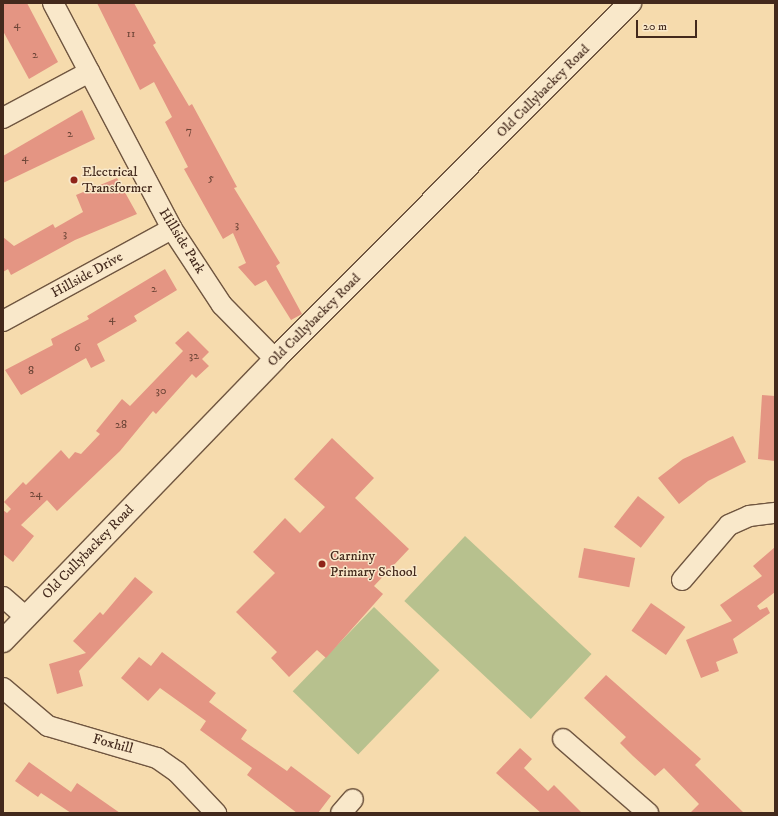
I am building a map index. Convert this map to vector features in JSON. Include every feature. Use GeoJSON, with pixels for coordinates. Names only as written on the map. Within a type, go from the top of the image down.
{"type":"FeatureCollection","features":[{"type":"Feature","properties":{"kind":"street","name":"Hillside Park"},"geometry":{"type":"LineString","coordinates":[[53,3],[172,229],[222,305],[275,359]]}},
{"type":"Feature","properties":{"kind":"street","name":"Old Cullybackey Road"},"geometry":{"type":"LineString","coordinates":[[3,641],[275,359],[630,3]]}},
{"type":"Feature","properties":{"kind":"street"},"geometry":{"type":"LineString","coordinates":[[3,118],[89,72]]}},
{"type":"Feature","properties":{"kind":"street","name":"Hillside Drive"},"geometry":{"type":"LineString","coordinates":[[3,321],[172,229]]}},
{"type":"Feature","properties":{"kind":"street"},"geometry":{"type":"LineString","coordinates":[[682,580],[729,526],[750,516],[775,513]]}},
{"type":"Feature","properties":{"kind":"street"},"geometry":{"type":"LineString","coordinates":[[3,597],[26,617]]}},
{"type":"Feature","properties":{"kind":"street","name":"Foxhill"},"geometry":{"type":"LineString","coordinates":[[3,688],[48,726],[157,758],[177,772],[216,813]]}},
{"type":"Feature","properties":{"kind":"street"},"geometry":{"type":"LineString","coordinates":[[563,739],[648,813]]}},
{"type":"Feature","properties":{"kind":"green space"},"geometry":{"type":"Polygon","coordinates":[[[465,536],[592,654],[531,719],[404,601],[465,536]]]}},
{"type":"Feature","properties":{"kind":"green space"},"geometry":{"type":"Polygon","coordinates":[[[374,607],[439,670],[358,754],[293,691],[374,607]]]}},
{"type":"Feature","properties":{"kind":"building"},"geometry":{"type":"Polygon","coordinates":[[[3,3],[27,3],[58,62],[29,79],[3,31],[3,3]]]}},
{"type":"Feature","properties":{"kind":"building"},"geometry":{"type":"Polygon","coordinates":[[[97,3],[134,3],[156,43],[153,45],[189,106],[192,104],[237,187],[234,188],[280,263],[276,266],[302,314],[291,320],[266,280],[255,286],[238,267],[246,263],[233,233],[223,239],[184,169],[188,167],[165,122],[172,117],[154,82],[140,90],[97,3]]]}},
{"type":"Feature","properties":{"kind":"building"},"geometry":{"type":"Polygon","coordinates":[[[82,110],[95,139],[3,183],[3,156],[82,110]]]}},
{"type":"Feature","properties":{"kind":"building"},"geometry":{"type":"Polygon","coordinates":[[[117,178],[137,214],[75,240],[11,275],[8,269],[3,272],[3,237],[14,246],[53,224],[55,228],[83,212],[76,195],[117,178]]]}},
{"type":"Feature","properties":{"kind":"building"},"geometry":{"type":"Polygon","coordinates":[[[165,269],[177,290],[134,316],[137,321],[97,344],[105,361],[91,368],[86,358],[21,395],[5,370],[53,345],[51,339],[89,319],[87,316],[165,269]]]}},
{"type":"Feature","properties":{"kind":"building"},"geometry":{"type":"Polygon","coordinates":[[[188,331],[209,352],[202,359],[209,366],[196,378],[192,374],[156,414],[153,411],[120,451],[57,511],[47,500],[21,525],[34,536],[13,562],[3,554],[3,510],[7,513],[11,509],[4,502],[23,482],[26,485],[61,450],[69,459],[75,452],[81,454],[100,434],[96,431],[122,399],[130,406],[183,351],[175,343],[188,331]]]}},
{"type":"Feature","properties":{"kind":"building"},"geometry":{"type":"Polygon","coordinates":[[[762,395],[775,396],[775,461],[758,459],[762,395]]]}},
{"type":"Feature","properties":{"kind":"building"},"geometry":{"type":"Polygon","coordinates":[[[733,436],[746,462],[708,481],[679,504],[658,478],[683,459],[733,436]]]}},
{"type":"Feature","properties":{"kind":"building","name":"Carniny Primary School"},"geometry":{"type":"Polygon","coordinates":[[[332,438],[374,478],[355,498],[409,549],[374,586],[383,594],[326,658],[317,650],[289,677],[271,658],[277,652],[236,612],[275,573],[253,552],[285,518],[300,533],[325,507],[294,479],[332,438]]]}},
{"type":"Feature","properties":{"kind":"building"},"geometry":{"type":"Polygon","coordinates":[[[638,496],[665,517],[641,548],[614,527],[638,496]]]}},
{"type":"Feature","properties":{"kind":"building"},"geometry":{"type":"Polygon","coordinates":[[[775,547],[775,592],[757,606],[760,610],[767,607],[770,613],[733,639],[738,653],[716,662],[719,671],[701,678],[686,640],[732,621],[720,605],[762,576],[753,566],[775,547]]]}},
{"type":"Feature","properties":{"kind":"building"},"geometry":{"type":"Polygon","coordinates":[[[584,548],[635,558],[629,587],[578,577],[584,548]]]}},
{"type":"Feature","properties":{"kind":"building"},"geometry":{"type":"Polygon","coordinates":[[[135,577],[153,592],[79,671],[83,686],[57,694],[49,664],[86,653],[73,641],[100,612],[103,615],[135,577]]]}},
{"type":"Feature","properties":{"kind":"building"},"geometry":{"type":"Polygon","coordinates":[[[651,603],[685,627],[666,655],[631,631],[651,603]]]}},
{"type":"Feature","properties":{"kind":"building"},"geometry":{"type":"Polygon","coordinates":[[[162,652],[216,693],[209,702],[247,730],[241,739],[287,771],[291,766],[331,796],[318,813],[297,813],[247,775],[252,768],[200,730],[206,721],[160,688],[148,701],[121,678],[139,657],[151,666],[162,652]]]}},
{"type":"Feature","properties":{"kind":"building"},"geometry":{"type":"Polygon","coordinates":[[[606,675],[701,759],[695,765],[744,813],[690,813],[699,804],[664,768],[655,776],[620,743],[626,737],[584,698],[606,675]]]}},
{"type":"Feature","properties":{"kind":"building"},"geometry":{"type":"Polygon","coordinates":[[[520,748],[532,759],[524,768],[548,791],[554,785],[582,813],[541,813],[496,773],[520,748]]]}},
{"type":"Feature","properties":{"kind":"building"},"geometry":{"type":"Polygon","coordinates":[[[29,762],[71,792],[77,783],[120,813],[71,813],[41,793],[38,797],[15,781],[29,762]]]}},
{"type":"Feature","properties":{"kind":"place","name":"Electrical Transformer"},"geometry":{"type":"Point","coordinates":[74,180]}},
{"type":"Feature","properties":{"kind":"place","name":"Carniny Primary School"},"geometry":{"type":"Point","coordinates":[322,564]}}]}
